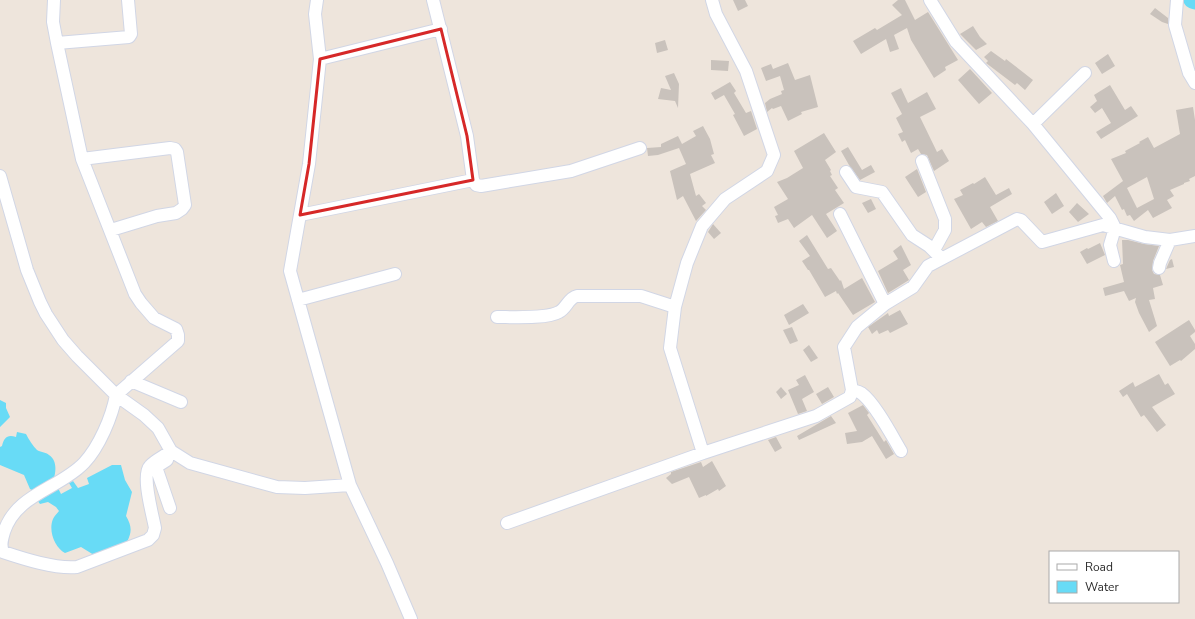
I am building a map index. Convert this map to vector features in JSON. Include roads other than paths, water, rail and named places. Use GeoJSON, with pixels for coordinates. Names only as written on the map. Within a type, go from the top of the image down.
{"type":"FeatureCollection","features":[{"type":"Feature","properties":{"kind":"street"},"geometry":{"type":"LineString","coordinates":[[54,0],[53,22],[82,159],[111,230],[130,282],[141,303],[154,318],[176,329],[178,341],[131,381],[115,400],[98,442],[83,464],[67,476],[24,502],[11,517],[6,526],[1,543],[2,553],[70,568],[78,567],[148,540],[153,535],[155,528],[146,480],[147,472],[150,466],[174,453]]}},
{"type":"Feature","properties":{"kind":"street"},"geometry":{"type":"LineString","coordinates":[[57,43],[128,37],[131,34],[128,0]]}},
{"type":"Feature","properties":{"kind":"street"},"geometry":{"type":"LineString","coordinates":[[317,0],[316,14],[320,59],[309,164],[290,271],[350,485],[387,563],[411,619]]}},
{"type":"Feature","properties":{"kind":"street"},"geometry":{"type":"LineString","coordinates":[[433,0],[467,136],[473,180],[476,185],[482,186],[571,171],[640,148]]}},
{"type":"Feature","properties":{"kind":"street"},"geometry":{"type":"LineString","coordinates":[[703,453],[670,348],[675,307],[687,263],[702,226],[725,199],[767,171],[774,155],[746,71],[716,14],[712,0]]}},
{"type":"Feature","properties":{"kind":"street"},"geometry":{"type":"LineString","coordinates":[[930,0],[956,42],[1033,124],[1110,218],[1115,228],[1110,245],[1114,261]]}},
{"type":"Feature","properties":{"kind":"street"},"geometry":{"type":"LineString","coordinates":[[1176,3],[1175,25],[1191,66],[1189,73],[1195,83]]}},
{"type":"Feature","properties":{"kind":"street"},"geometry":{"type":"LineString","coordinates":[[320,59],[440,29]]}},
{"type":"Feature","properties":{"kind":"street"},"geometry":{"type":"LineString","coordinates":[[1033,124],[1085,73]]}},
{"type":"Feature","properties":{"kind":"street"},"geometry":{"type":"LineString","coordinates":[[82,159],[170,148],[175,149],[177,152],[186,205],[176,212],[157,216],[111,230]]}},
{"type":"Feature","properties":{"kind":"street"},"geometry":{"type":"LineString","coordinates":[[507,523],[703,453],[816,416],[850,397],[852,390],[844,347],[857,327],[886,304],[913,287],[937,254],[945,230],[945,219],[922,161]]}},
{"type":"Feature","properties":{"kind":"street"},"geometry":{"type":"LineString","coordinates":[[846,172],[856,187],[882,192],[912,235],[929,246],[937,254]]}},
{"type":"Feature","properties":{"kind":"street"},"geometry":{"type":"LineString","coordinates":[[0,176],[27,270],[34,290],[46,314],[64,340],[115,400],[144,415],[158,428],[174,453],[190,463],[277,487],[305,488],[350,485]]}},
{"type":"Feature","properties":{"kind":"street"},"geometry":{"type":"LineString","coordinates":[[300,215],[473,180]]}},
{"type":"Feature","properties":{"kind":"street"},"geometry":{"type":"LineString","coordinates":[[840,214],[886,304]]}},
{"type":"Feature","properties":{"kind":"street"},"geometry":{"type":"LineString","coordinates":[[937,254],[1017,219],[1021,220],[1042,242],[1103,225],[1145,237],[1170,240],[1195,236]]}},
{"type":"Feature","properties":{"kind":"street"},"geometry":{"type":"LineString","coordinates":[[1159,268],[1170,240]]}},
{"type":"Feature","properties":{"kind":"street"},"geometry":{"type":"LineString","coordinates":[[298,300],[395,274]]}},
{"type":"Feature","properties":{"kind":"street"},"geometry":{"type":"LineString","coordinates":[[497,317],[549,316],[564,309],[570,299],[577,296],[641,296],[675,307]]}},
{"type":"Feature","properties":{"kind":"street"},"geometry":{"type":"LineString","coordinates":[[131,381],[181,402]]}},
{"type":"Feature","properties":{"kind":"street"},"geometry":{"type":"LineString","coordinates":[[852,390],[861,393],[871,404],[886,425],[901,451]]}},
{"type":"Feature","properties":{"kind":"street"},"geometry":{"type":"LineString","coordinates":[[170,508],[156,467],[174,453]]}},
{"type":"Feature","properties":{"kind":"water"},"geometry":{"type":"Polygon","coordinates":[[[0,400],[6,403],[6,408],[10,417],[0,427],[0,400]]]}},
{"type":"Feature","properties":{"kind":"water"},"geometry":{"type":"Polygon","coordinates":[[[17,432],[26,434],[37,450],[48,454],[52,457],[55,463],[54,478],[34,491],[30,489],[24,475],[0,465],[0,447],[2,446],[6,437],[16,437],[17,432]]]}},
{"type":"Feature","properties":{"kind":"water"},"geometry":{"type":"Polygon","coordinates":[[[112,465],[121,465],[125,480],[132,492],[126,516],[131,529],[127,542],[94,555],[81,547],[65,553],[61,551],[53,539],[51,529],[53,519],[59,511],[48,502],[40,504],[37,500],[57,486],[61,494],[72,488],[69,483],[73,481],[78,488],[89,484],[87,478],[112,465]]]}}]}
